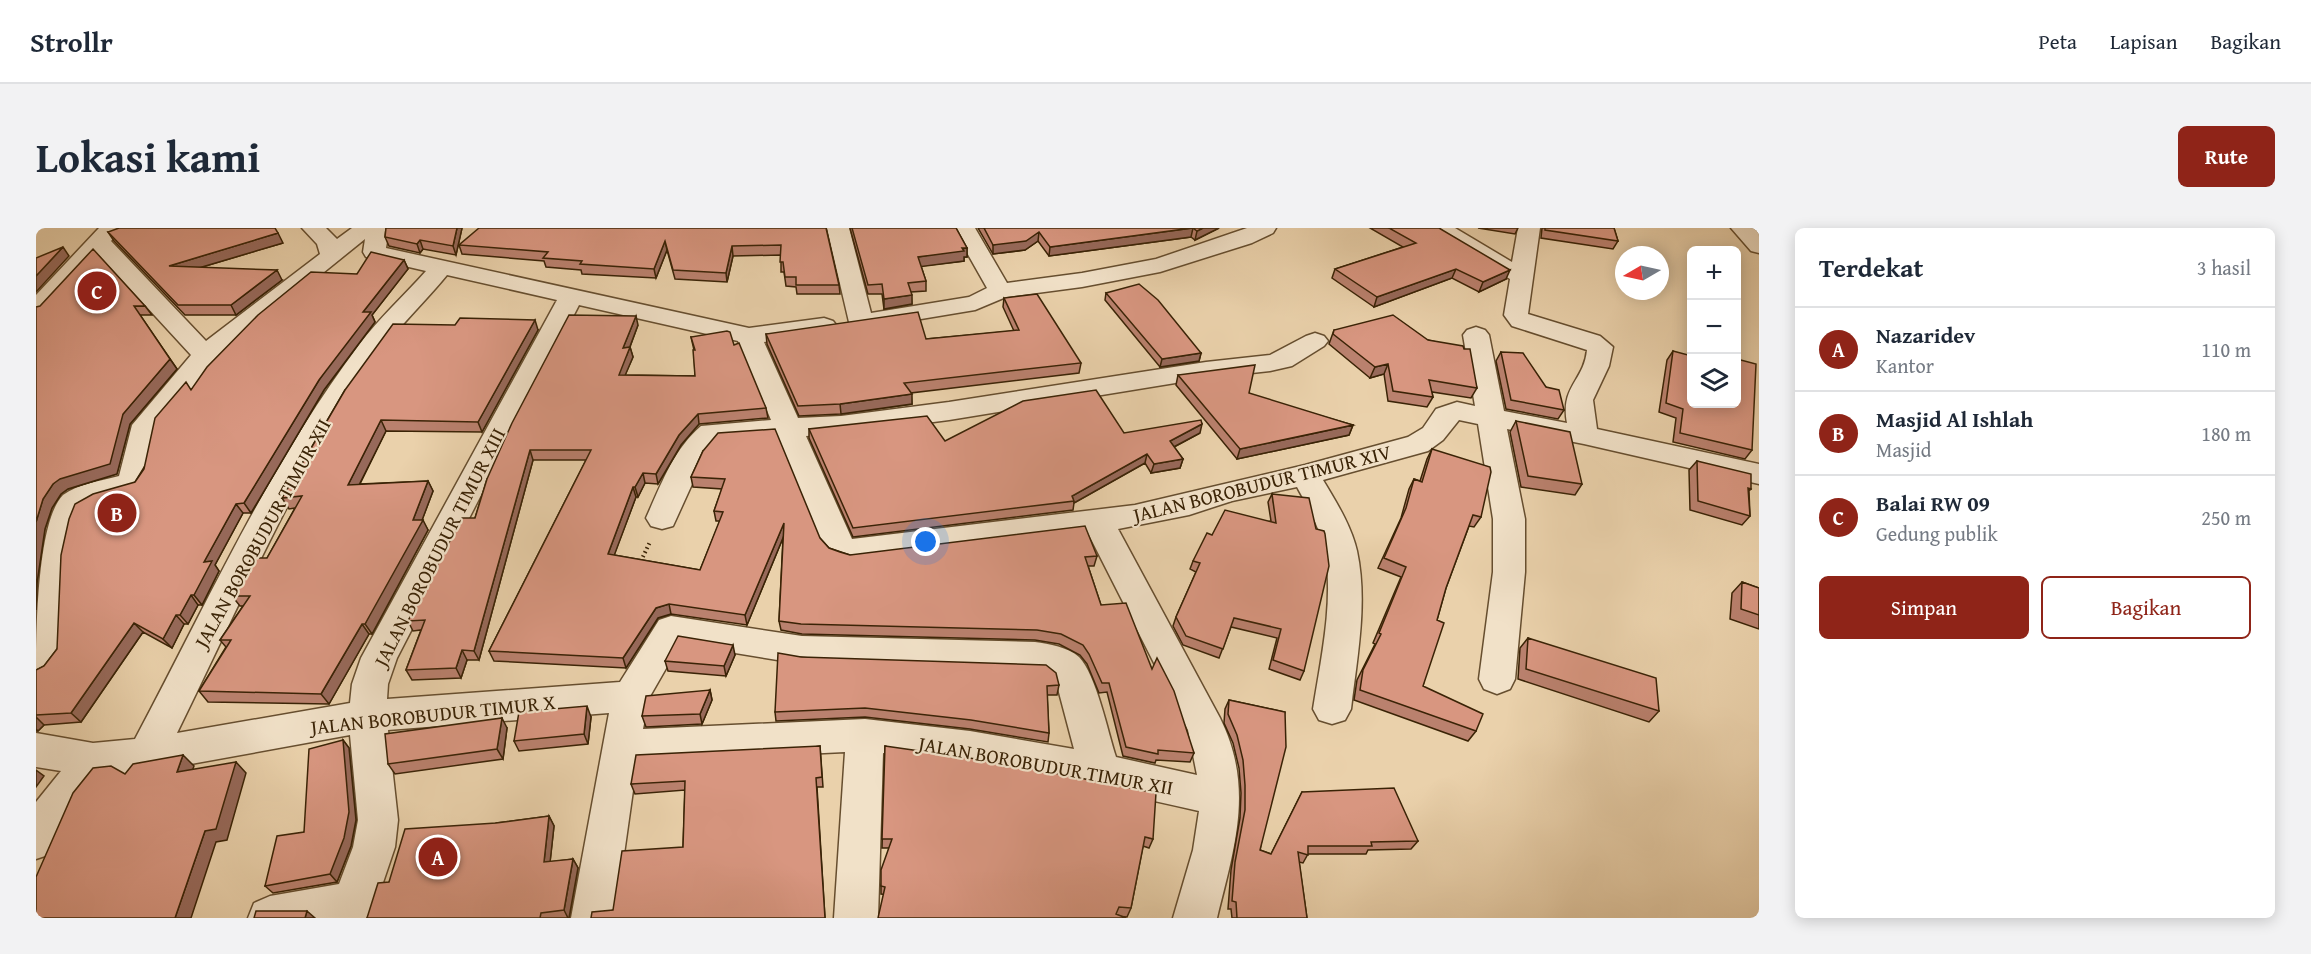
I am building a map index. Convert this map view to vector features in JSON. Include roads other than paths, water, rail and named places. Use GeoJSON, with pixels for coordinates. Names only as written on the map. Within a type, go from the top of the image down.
{"type":"FeatureCollection","features":[{"type":"Feature","properties":{"kind":"street"},"geometry":{"type":"LineString","coordinates":[[314,228],[328,242],[322,264]]}},
{"type":"Feature","properties":{"kind":"street"},"geometry":{"type":"LineString","coordinates":[[36,668],[45,658],[51,574],[61,525],[70,506],[83,498],[132,482],[146,425],[205,355],[365,228]]}},
{"type":"Feature","properties":{"kind":"street"},"geometry":{"type":"LineString","coordinates":[[374,252],[378,228]]}},
{"type":"Feature","properties":{"kind":"street"},"geometry":{"type":"LineString","coordinates":[[838,228],[861,322]]}},
{"type":"Feature","properties":{"kind":"street"},"geometry":{"type":"LineString","coordinates":[[964,228],[996,285]]}},
{"type":"Feature","properties":{"kind":"street"},"geometry":{"type":"LineString","coordinates":[[996,285],[1082,280],[1160,265],[1244,238],[1265,228]]}},
{"type":"Feature","properties":{"kind":"street"},"geometry":{"type":"LineString","coordinates":[[1439,228],[1521,277]]}},
{"type":"Feature","properties":{"kind":"street"},"geometry":{"type":"LineString","coordinates":[[1505,228],[1529,231],[1516,315],[1521,321],[1591,342],[1600,347],[1600,354],[1592,375],[1579,398],[1584,435]]}},
{"type":"Feature","properties":{"kind":"street"},"geometry":{"type":"LineString","coordinates":[[1742,228],[1759,246]]}},
{"type":"Feature","properties":{"kind":"street"},"geometry":{"type":"LineString","coordinates":[[322,264],[374,252],[749,336],[861,322],[975,303],[996,285],[1113,263],[1176,247],[1222,230]]}},
{"type":"Feature","properties":{"kind":"street"},"geometry":{"type":"LineString","coordinates":[[36,309],[105,235],[205,355]]}},
{"type":"Feature","properties":{"kind":"street","name":"JALAN BOROBUDUR TIMUR XII"},"geometry":{"type":"LineString","coordinates":[[147,755],[225,595],[300,457],[368,351],[442,267]]}},
{"type":"Feature","properties":{"kind":"street","name":"JALAN BOROBUDUR TIMUR XIII"},"geometry":{"type":"LineString","coordinates":[[351,911],[374,847],[378,820],[367,716],[370,684],[379,658],[572,295]]}},
{"type":"Feature","properties":{"kind":"street"},"geometry":{"type":"LineString","coordinates":[[1476,335],[1509,519],[1509,572],[1497,679]]}},
{"type":"Feature","properties":{"kind":"street","name":"JALAN BOROBUDUR TIMUR XIV"},"geometry":{"type":"LineString","coordinates":[[749,336],[839,547],[850,551],[1135,516],[1305,475],[1418,444],[1433,434],[1450,412],[1492,416],[1759,474]]}},
{"type":"Feature","properties":{"kind":"street"},"geometry":{"type":"LineString","coordinates":[[662,518],[693,452],[702,439],[711,432],[841,425],[950,411],[1206,370],[1270,363],[1283,360],[1315,340]]}},
{"type":"Feature","properties":{"kind":"street"},"geometry":{"type":"LineString","coordinates":[[1305,475],[1336,533],[1344,578],[1342,632],[1332,709]]}},
{"type":"Feature","properties":{"kind":"street"},"geometry":{"type":"LineString","coordinates":[[1098,520],[1208,729],[1216,759],[1219,798],[1218,828],[1195,918]]}},
{"type":"Feature","properties":{"kind":"street"},"geometry":{"type":"LineString","coordinates":[[592,918],[620,747],[631,696],[671,629],[802,650],[1035,656],[1056,659],[1067,667],[1073,678],[1100,771]]}},
{"type":"Feature","properties":{"kind":"street","name":"JALAN BOROBUDUR TIMUR X"},"geometry":{"type":"LineString","coordinates":[[36,750],[93,760],[147,755],[367,716],[631,696]]}},
{"type":"Feature","properties":{"kind":"street"},"geometry":{"type":"LineString","coordinates":[[856,918],[860,884],[865,735]]}},
{"type":"Feature","properties":{"kind":"street","name":"JALAN BOROBUDUR TIMUR XII"},"geometry":{"type":"LineString","coordinates":[[620,747],[865,735],[970,747],[1100,771],[1219,798]]}},
{"type":"Feature","properties":{"kind":"street"},"geometry":{"type":"LineString","coordinates":[[36,840],[48,818],[93,760]]}},
{"type":"Feature","properties":{"kind":"street"},"geometry":{"type":"LineString","coordinates":[[270,918],[351,911]]}},
{"type":"Feature","properties":{"kind":"place","name":"Balai RW 09"},"geometry":{"type":"Point","coordinates":[97,291]}},
{"type":"Feature","properties":{"kind":"place","name":"Masjid Al Ishlah"},"geometry":{"type":"Point","coordinates":[117,513]}},
{"type":"Feature","properties":{"kind":"place","name":"Nazaridev"},"geometry":{"type":"Point","coordinates":[438,857]}}]}
